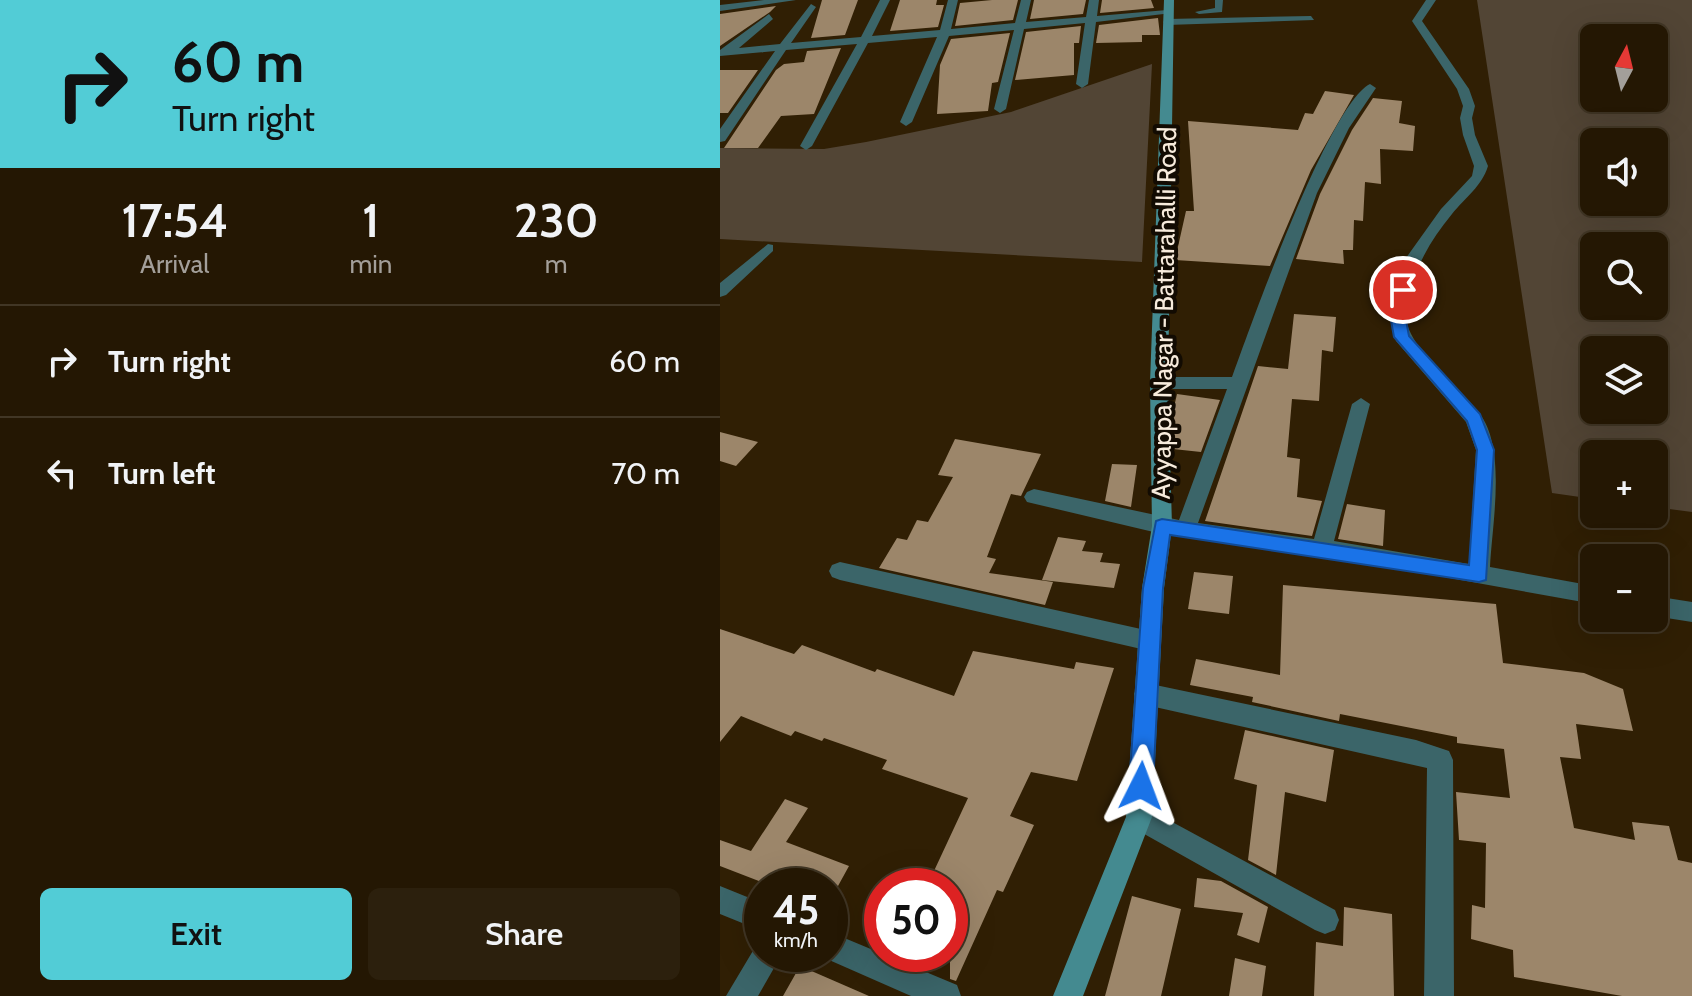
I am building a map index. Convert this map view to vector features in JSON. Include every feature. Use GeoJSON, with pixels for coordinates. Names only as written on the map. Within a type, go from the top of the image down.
{"type":"FeatureCollection","features":[{"type":"Feature","properties":{"kind":"main road","name":"Ayyappa Nagar - Battarahalli Road"},"geometry":{"type":"LineString","coordinates":[[1075,994],[1139,817],[1150,641],[1174,528],[1159,383],[1168,12]]}},
{"type":"Feature","properties":{"kind":"street"},"geometry":{"type":"LineString","coordinates":[[720,8],[791,0]]}},
{"type":"Feature","properties":{"kind":"street"},"geometry":{"type":"LineString","coordinates":[[806,146],[813,129],[868,39],[885,0]]}},
{"type":"Feature","properties":{"kind":"street"},"geometry":{"type":"LineString","coordinates":[[906,122],[944,34],[953,0]]}},
{"type":"Feature","properties":{"kind":"street"},"geometry":{"type":"LineString","coordinates":[[1000,109],[1026,0]]}},
{"type":"Feature","properties":{"kind":"street"},"geometry":{"type":"LineString","coordinates":[[1082,84],[1094,0]]}},
{"type":"Feature","properties":{"kind":"street"},"geometry":{"type":"LineString","coordinates":[[1431,0],[1417,21],[1463,89],[1469,106],[1466,118],[1469,135],[1481,166],[1478,177],[1446,212],[1409,265],[1397,315],[1402,337],[1474,419],[1486,450],[1479,574]]}},
{"type":"Feature","properties":{"kind":"street"},"geometry":{"type":"LineString","coordinates":[[720,138],[811,7]]}},
{"type":"Feature","properties":{"kind":"street"},"geometry":{"type":"LineString","coordinates":[[722,55],[1168,12]]}},
{"type":"Feature","properties":{"kind":"street"},"geometry":{"type":"LineString","coordinates":[[722,55],[769,17]]}},
{"type":"Feature","properties":{"kind":"street"},"geometry":{"type":"LineString","coordinates":[[1174,528],[1238,383],[1311,190],[1348,114],[1370,88]]}},
{"type":"Feature","properties":{"kind":"street"},"geometry":{"type":"LineString","coordinates":[[720,292],[768,248]]}},
{"type":"Feature","properties":{"kind":"street"},"geometry":{"type":"LineString","coordinates":[[1159,383],[1238,383]]}},
{"type":"Feature","properties":{"kind":"street"},"geometry":{"type":"LineString","coordinates":[[1322,548],[1361,404]]}},
{"type":"Feature","properties":{"kind":"street"},"geometry":{"type":"LineString","coordinates":[[1034,497],[1174,528],[1322,548],[1580,592]]}},
{"type":"Feature","properties":{"kind":"street"},"geometry":{"type":"LineString","coordinates":[[840,571],[1150,641]]}},
{"type":"Feature","properties":{"kind":"street"},"geometry":{"type":"LineString","coordinates":[[1668,608],[1692,612]]}},
{"type":"Feature","properties":{"kind":"street"},"geometry":{"type":"LineString","coordinates":[[1146,694],[1416,752],[1440,760],[1439,996]]}},
{"type":"Feature","properties":{"kind":"street"},"geometry":{"type":"LineString","coordinates":[[1139,817],[1325,920]]}},
{"type":"Feature","properties":{"kind":"street"},"geometry":{"type":"LineString","coordinates":[[720,900],[744,910]]}},
{"type":"Feature","properties":{"kind":"street"},"geometry":{"type":"LineString","coordinates":[[848,954],[946,996]]}},
{"type":"Feature","properties":{"kind":"street"},"geometry":{"type":"LineString","coordinates":[[741,996],[756,972]]}},
{"type":"Feature","properties":{"kind":"lane"},"geometry":{"type":"LineString","coordinates":[[1168,12],[1219,10],[1219,0]]}},
{"type":"Feature","properties":{"kind":"lane"},"geometry":{"type":"LineString","coordinates":[[1168,12],[1261,20],[1311,18]]}},
{"type":"Feature","properties":{"kind":"lane"},"geometry":{"type":"LineString","coordinates":[[1261,20],[1264,32]]}},
{"type":"Feature","properties":{"kind":"shaded area"},"geometry":{"type":"Polygon","coordinates":[[[1477,0],[1692,0],[1692,512],[1668,509],[1668,440],[1580,440],[1580,497],[1552,493],[1477,0]]]}},
{"type":"Feature","properties":{"kind":"shaded area"},"geometry":{"type":"Polygon","coordinates":[[[1152,64],[1142,262],[720,239],[720,148],[824,149],[866,142],[1011,112],[1152,64]]]}},
{"type":"Feature","properties":{"kind":"building"},"geometry":{"type":"Polygon","coordinates":[[[822,0],[858,0],[845,35],[811,38],[822,0]]]}},
{"type":"Feature","properties":{"kind":"building"},"geometry":{"type":"Polygon","coordinates":[[[900,0],[937,0],[936,5],[944,5],[938,27],[890,31],[900,0]]]}},
{"type":"Feature","properties":{"kind":"building"},"geometry":{"type":"Polygon","coordinates":[[[1018,0],[1013,20],[955,26],[960,3],[1018,0]]]}},
{"type":"Feature","properties":{"kind":"building"},"geometry":{"type":"Polygon","coordinates":[[[1034,0],[1086,0],[1083,14],[1030,19],[1034,0]]]}},
{"type":"Feature","properties":{"kind":"building"},"geometry":{"type":"Polygon","coordinates":[[[1102,0],[1151,0],[1154,8],[1100,13],[1102,0]]]}},
{"type":"Feature","properties":{"kind":"building"},"geometry":{"type":"Polygon","coordinates":[[[776,6],[770,12],[720,46],[720,14],[776,6]]]}},
{"type":"Feature","properties":{"kind":"building"},"geometry":{"type":"Polygon","coordinates":[[[1158,18],[1160,35],[1142,35],[1142,42],[1096,43],[1099,25],[1158,18]]]}},
{"type":"Feature","properties":{"kind":"building"},"geometry":{"type":"Polygon","coordinates":[[[1081,26],[1079,43],[1074,43],[1074,75],[1015,80],[1026,32],[1081,26]]]}},
{"type":"Feature","properties":{"kind":"building"},"geometry":{"type":"Polygon","coordinates":[[[1010,33],[998,82],[992,83],[988,111],[937,114],[940,65],[951,39],[1010,33]]]}},
{"type":"Feature","properties":{"kind":"building"},"geometry":{"type":"Polygon","coordinates":[[[841,48],[814,114],[781,116],[758,148],[724,148],[776,70],[784,64],[804,62],[807,51],[841,48]]]}},
{"type":"Feature","properties":{"kind":"building"},"geometry":{"type":"Polygon","coordinates":[[[720,70],[758,70],[728,113],[720,113],[720,70]]]}},
{"type":"Feature","properties":{"kind":"building"},"geometry":{"type":"Polygon","coordinates":[[[1325,91],[1354,95],[1311,170],[1270,266],[1175,260],[1186,211],[1194,211],[1188,121],[1298,130],[1305,113],[1313,114],[1325,91]]]}},
{"type":"Feature","properties":{"kind":"building"},"geometry":{"type":"Polygon","coordinates":[[[1373,98],[1402,101],[1399,123],[1415,126],[1413,151],[1380,149],[1381,184],[1365,182],[1363,221],[1354,220],[1353,250],[1343,250],[1344,264],[1296,259],[1320,194],[1352,130],[1373,98]]]}},
{"type":"Feature","properties":{"kind":"building"},"geometry":{"type":"Polygon","coordinates":[[[1294,314],[1336,317],[1333,352],[1322,350],[1319,401],[1292,399],[1287,457],[1300,459],[1297,497],[1322,501],[1312,536],[1205,521],[1258,366],[1288,369],[1294,314]]]}},
{"type":"Feature","properties":{"kind":"building"},"geometry":{"type":"Polygon","coordinates":[[[1177,394],[1220,400],[1201,452],[1173,449],[1172,416],[1177,394]]]}},
{"type":"Feature","properties":{"kind":"building"},"geometry":{"type":"Polygon","coordinates":[[[720,432],[758,442],[736,466],[720,461],[720,432]]]}},
{"type":"Feature","properties":{"kind":"building"},"geometry":{"type":"Polygon","coordinates":[[[955,439],[1041,454],[1021,496],[1011,494],[987,557],[996,559],[989,573],[1053,582],[1045,605],[879,568],[897,538],[907,540],[917,520],[928,522],[953,477],[938,475],[955,439]]]}},
{"type":"Feature","properties":{"kind":"building"},"geometry":{"type":"Polygon","coordinates":[[[1112,464],[1137,465],[1131,507],[1105,501],[1112,464]]]}},
{"type":"Feature","properties":{"kind":"building"},"geometry":{"type":"Polygon","coordinates":[[[1347,504],[1385,510],[1383,546],[1338,539],[1347,504]]]}},
{"type":"Feature","properties":{"kind":"building"},"geometry":{"type":"Polygon","coordinates":[[[1058,537],[1086,541],[1082,551],[1103,553],[1100,562],[1120,564],[1114,588],[1042,580],[1058,537]]]}},
{"type":"Feature","properties":{"kind":"building"},"geometry":{"type":"Polygon","coordinates":[[[1194,572],[1233,576],[1229,614],[1188,609],[1194,572]]]}},
{"type":"Feature","properties":{"kind":"building"},"geometry":{"type":"Polygon","coordinates":[[[1283,585],[1496,604],[1503,663],[1584,673],[1623,689],[1633,731],[1576,724],[1581,759],[1560,757],[1574,828],[1635,840],[1632,822],[1669,826],[1678,860],[1692,863],[1692,996],[1622,996],[1514,977],[1513,950],[1471,939],[1472,905],[1485,908],[1486,843],[1459,840],[1456,792],[1510,798],[1504,749],[1457,743],[1457,737],[1340,714],[1339,721],[1252,702],[1253,697],[1190,685],[1196,659],[1280,675],[1283,585]]]}},
{"type":"Feature","properties":{"kind":"building"},"geometry":{"type":"Polygon","coordinates":[[[720,629],[794,654],[802,645],[954,696],[973,651],[1074,669],[1076,662],[1114,668],[1077,781],[1031,772],[1010,816],[1034,825],[1003,892],[997,890],[968,954],[968,868],[935,868],[968,798],[882,769],[887,760],[824,738],[822,741],[795,731],[791,736],[741,716],[720,742],[720,629]]]}},
{"type":"Feature","properties":{"kind":"building"},"geometry":{"type":"Polygon","coordinates":[[[1245,730],[1334,750],[1326,802],[1285,792],[1276,875],[1248,860],[1257,785],[1234,779],[1245,730]]]}},
{"type":"Feature","properties":{"kind":"building"},"geometry":{"type":"Polygon","coordinates":[[[785,799],[808,808],[786,842],[849,866],[744,868],[744,875],[720,866],[720,840],[751,851],[785,799]]]}},
{"type":"Feature","properties":{"kind":"building"},"geometry":{"type":"Polygon","coordinates":[[[1197,878],[1221,881],[1268,907],[1259,943],[1237,935],[1243,913],[1194,907],[1197,878]]]}},
{"type":"Feature","properties":{"kind":"building"},"geometry":{"type":"Polygon","coordinates":[[[1132,896],[1181,909],[1161,996],[1105,996],[1132,896]]]}},
{"type":"Feature","properties":{"kind":"building"},"geometry":{"type":"Polygon","coordinates":[[[1344,907],[1392,914],[1394,996],[1314,996],[1316,942],[1343,946],[1344,907]]]}},
{"type":"Feature","properties":{"kind":"building"},"geometry":{"type":"Polygon","coordinates":[[[1235,958],[1266,966],[1262,996],[1229,996],[1235,958]]]}},
{"type":"Feature","properties":{"kind":"building"},"geometry":{"type":"Polygon","coordinates":[[[797,972],[814,972],[869,996],[783,996],[797,972]]]}},
{"type":"Feature","properties":{"kind":"building"},"geometry":{"type":"Polygon","coordinates":[[[950,972],[960,972],[956,981],[950,979],[950,972]]]}},
{"type":"Feature","properties":{"kind":"route"},"geometry":{"type":"LineString","coordinates":[[1141,786],[1153,588],[1162,526],[1377,556],[1479,574],[1486,450],[1474,419],[1449,389],[1415,357],[1402,337],[1397,315],[1403,290]]}}]}
